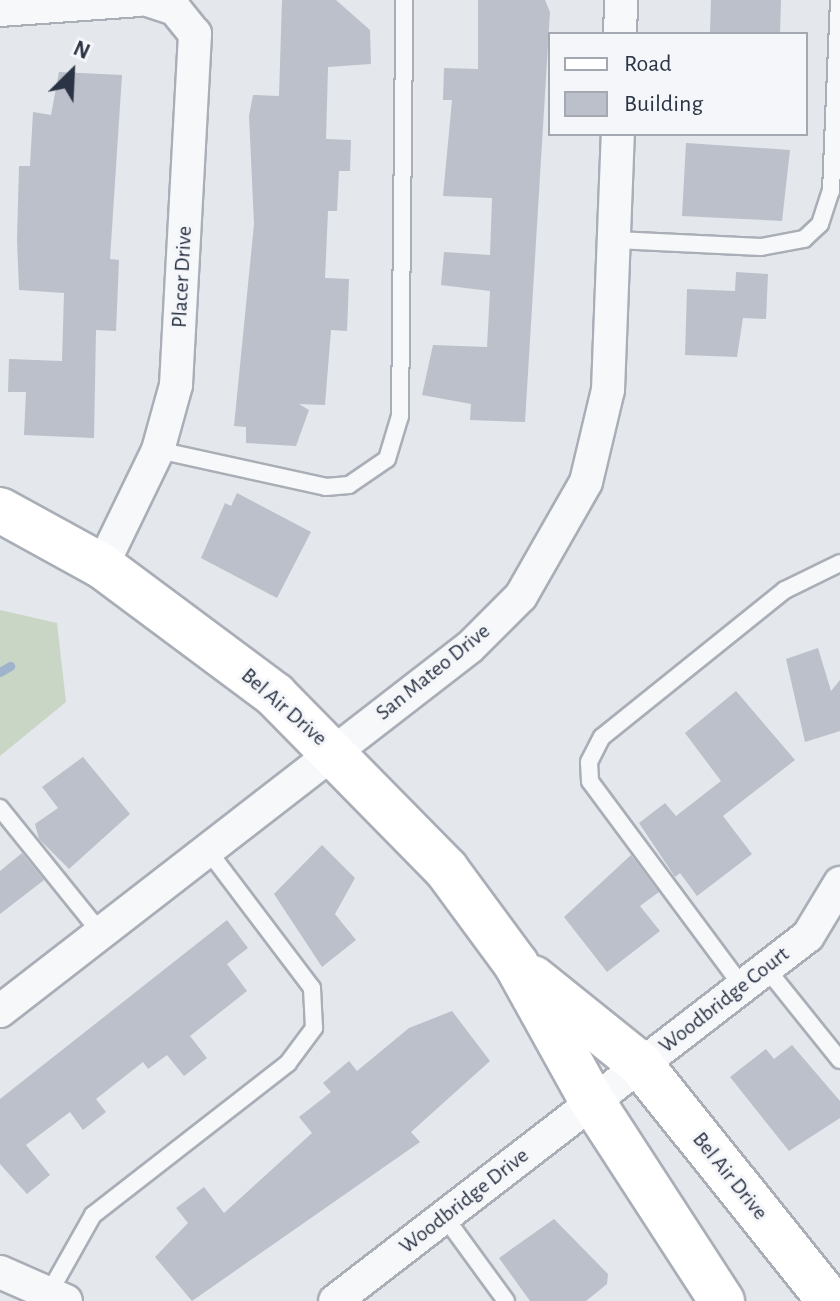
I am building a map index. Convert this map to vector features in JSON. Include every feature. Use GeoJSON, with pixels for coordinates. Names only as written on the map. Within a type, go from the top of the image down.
{"type":"FeatureCollection","features":[{"type":"Feature","properties":{"kind":"street"},"geometry":{"type":"LineString","coordinates":[[0,10],[138,0]]}},
{"type":"Feature","properties":{"kind":"street","name":"Placer Drive"},"geometry":{"type":"LineString","coordinates":[[102,566],[158,450],[176,385],[195,34],[175,9],[148,0]]}},
{"type":"Feature","properties":{"kind":"street"},"geometry":{"type":"LineString","coordinates":[[620,32],[621,0]]}},
{"type":"Feature","properties":{"kind":"street","name":"San Mateo Drive"},"geometry":{"type":"LineString","coordinates":[[0,1011],[470,647],[521,596],[556,543],[586,482],[608,390],[618,136]]}},
{"type":"Feature","properties":{"kind":"street","name":"Bel Air Drive"},"geometry":{"type":"LineString","coordinates":[[0,510],[102,566],[252,676],[335,752],[446,869],[516,964],[592,1101],[722,1301]]}},
{"type":"Feature","properties":{"kind":"street","name":"Woodbridge Court"},"geometry":{"type":"LineString","coordinates":[[592,1101],[808,936],[840,883]]}},
{"type":"Feature","properties":{"kind":"street","name":"Bel Air Drive"},"geometry":{"type":"LineString","coordinates":[[516,964],[640,1064],[818,1287]]}},
{"type":"Feature","properties":{"kind":"street","name":"Woodbridge Drive"},"geometry":{"type":"LineString","coordinates":[[335,1301],[592,1101]]}},
{"type":"Feature","properties":{"kind":"street"},"geometry":{"type":"LineString","coordinates":[[0,1272],[57,1297]]}},
{"type":"Feature","properties":{"kind":"lane"},"geometry":{"type":"LineString","coordinates":[[158,450],[326,487],[349,485],[387,459],[400,416],[404,0]]}},
{"type":"Feature","properties":{"kind":"lane"},"geometry":{"type":"LineString","coordinates":[[616,240],[761,247],[804,239],[820,224],[831,191],[839,0]]}},
{"type":"Feature","properties":{"kind":"lane"},"geometry":{"type":"LineString","coordinates":[[840,563],[785,590],[602,737],[589,762],[590,781],[754,977],[840,1060]]}},
{"type":"Feature","properties":{"kind":"lane"},"geometry":{"type":"LineString","coordinates":[[0,808],[100,932]]}},
{"type":"Feature","properties":{"kind":"lane"},"geometry":{"type":"LineString","coordinates":[[57,1297],[93,1215],[288,1063],[314,1028],[312,988],[207,849]]}},
{"type":"Feature","properties":{"kind":"lane"},"geometry":{"type":"LineString","coordinates":[[444,1216],[506,1301]]}},
{"type":"Feature","properties":{"kind":"green space"},"geometry":{"type":"Polygon","coordinates":[[[0,610],[57,623],[66,702],[0,756],[0,610]]]}},
{"type":"Feature","properties":{"kind":"building"},"geometry":{"type":"Polygon","coordinates":[[[282,0],[336,0],[370,30],[371,64],[328,67],[326,139],[351,140],[350,171],[339,171],[337,211],[328,211],[325,278],[349,279],[347,331],[331,330],[325,405],[299,404],[309,410],[296,446],[246,443],[246,427],[234,426],[254,224],[249,116],[253,95],[279,96],[282,0]]]}},
{"type":"Feature","properties":{"kind":"building"},"geometry":{"type":"Polygon","coordinates":[[[478,0],[545,0],[550,12],[525,422],[470,420],[471,404],[422,395],[433,345],[487,347],[490,291],[441,285],[444,252],[490,255],[492,198],[443,196],[452,100],[443,100],[444,68],[478,69],[478,0]]]}},
{"type":"Feature","properties":{"kind":"building"},"geometry":{"type":"Polygon","coordinates":[[[711,0],[781,0],[780,32],[710,32],[711,0]]]}},
{"type":"Feature","properties":{"kind":"building"},"geometry":{"type":"Polygon","coordinates":[[[59,72],[122,75],[110,259],[119,260],[116,331],[96,330],[94,438],[24,435],[26,392],[8,392],[9,359],[62,361],[64,293],[19,290],[17,239],[19,166],[30,166],[33,112],[51,115],[59,72]]]}},
{"type":"Feature","properties":{"kind":"building"},"geometry":{"type":"Polygon","coordinates":[[[686,143],[790,150],[782,221],[682,216],[686,143]]]}},
{"type":"Feature","properties":{"kind":"building"},"geometry":{"type":"Polygon","coordinates":[[[736,272],[768,274],[766,319],[743,318],[737,357],[685,355],[687,289],[735,291],[736,272]]]}},
{"type":"Feature","properties":{"kind":"building"},"geometry":{"type":"Polygon","coordinates":[[[237,493],[311,532],[277,598],[201,558],[225,503],[231,506],[237,493]]]}},
{"type":"Feature","properties":{"kind":"building"},"geometry":{"type":"Polygon","coordinates":[[[818,648],[831,691],[840,680],[840,731],[805,742],[786,659],[818,648]]]}},
{"type":"Feature","properties":{"kind":"building"},"geometry":{"type":"Polygon","coordinates":[[[736,691],[795,760],[723,816],[752,854],[697,896],[680,873],[675,877],[639,823],[665,803],[676,816],[721,781],[685,733],[736,691]]]}},
{"type":"Feature","properties":{"kind":"building"},"geometry":{"type":"Polygon","coordinates":[[[83,757],[130,814],[69,869],[39,839],[35,824],[58,808],[42,787],[83,757]]]}},
{"type":"Feature","properties":{"kind":"building"},"geometry":{"type":"Polygon","coordinates":[[[322,845],[355,878],[335,914],[356,940],[322,967],[274,894],[322,845]]]}},
{"type":"Feature","properties":{"kind":"building"},"geometry":{"type":"Polygon","coordinates":[[[22,853],[44,880],[0,914],[0,871],[22,853]]]}},
{"type":"Feature","properties":{"kind":"building"},"geometry":{"type":"Polygon","coordinates":[[[631,855],[659,892],[640,906],[660,931],[607,972],[564,917],[631,855]]]}},
{"type":"Feature","properties":{"kind":"building"},"geometry":{"type":"Polygon","coordinates":[[[227,920],[248,948],[227,964],[247,991],[190,1036],[207,1058],[184,1076],[167,1055],[148,1069],[143,1062],[96,1099],[106,1112],[83,1130],[70,1112],[26,1145],[50,1175],[27,1194],[0,1164],[0,1099],[227,920]]]}},
{"type":"Feature","properties":{"kind":"building"},"geometry":{"type":"Polygon","coordinates":[[[452,1011],[490,1061],[411,1132],[420,1142],[192,1301],[155,1257],[188,1223],[176,1208],[204,1187],[224,1213],[312,1133],[299,1117],[331,1092],[323,1083],[349,1061],[357,1071],[409,1028],[452,1011]]]}},
{"type":"Feature","properties":{"kind":"building"},"geometry":{"type":"Polygon","coordinates":[[[792,1045],[840,1101],[840,1118],[789,1151],[730,1077],[766,1049],[774,1059],[792,1045]]]}},
{"type":"Feature","properties":{"kind":"building"},"geometry":{"type":"Polygon","coordinates":[[[554,1219],[608,1274],[607,1284],[586,1301],[530,1301],[499,1258],[554,1219]]]}},
{"type":"Feature","properties":{"kind":"waterway"},"geometry":{"type":"LineString","coordinates":[[0,672],[10,666]]}}]}
